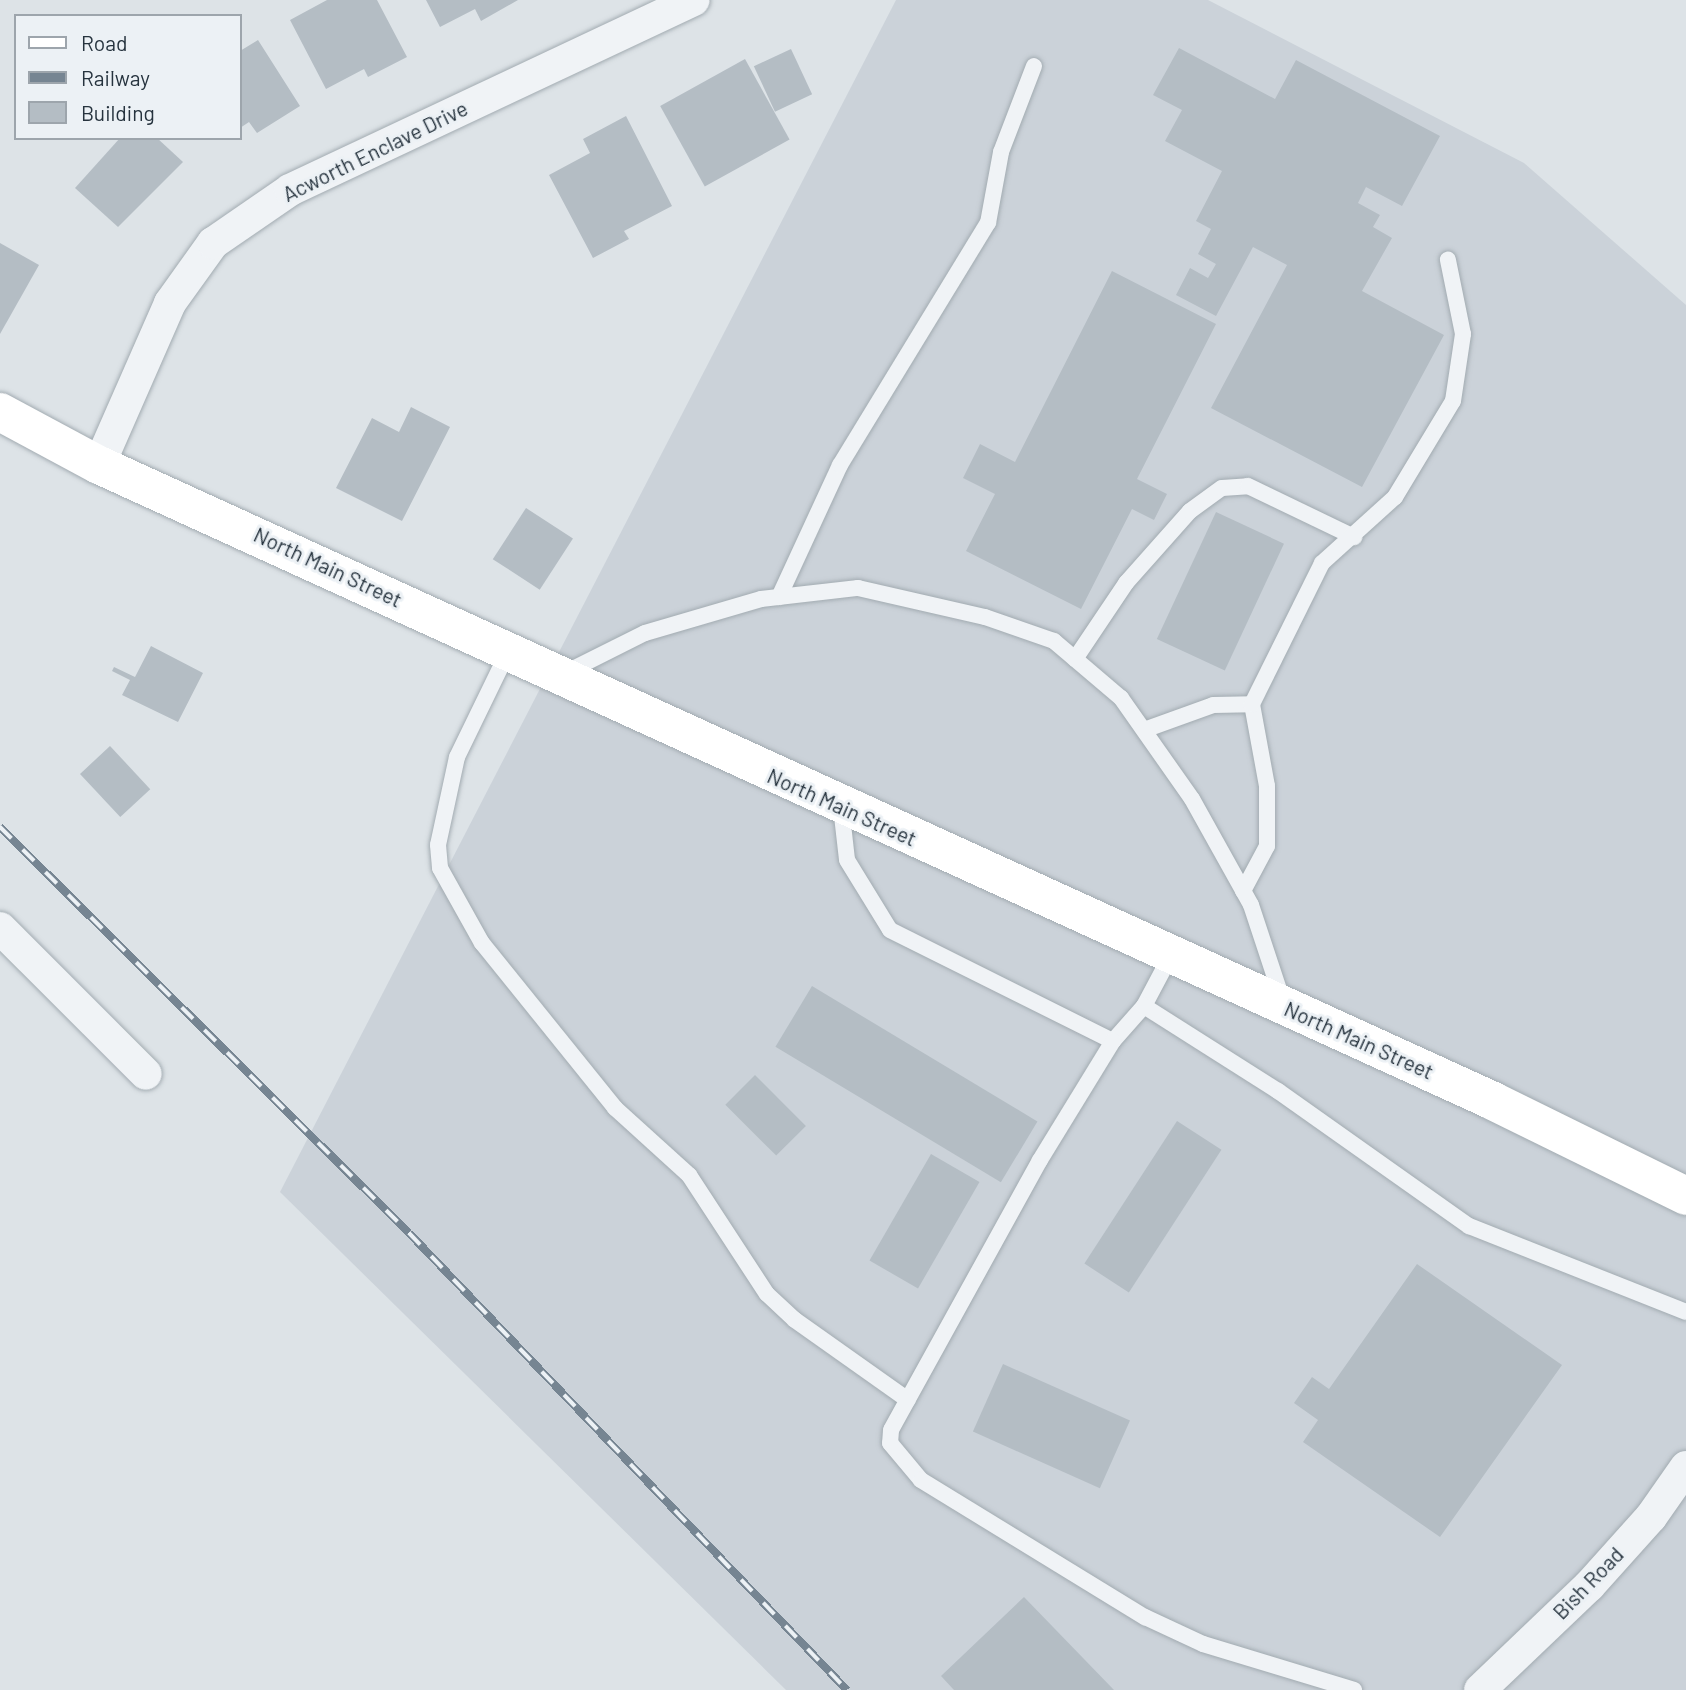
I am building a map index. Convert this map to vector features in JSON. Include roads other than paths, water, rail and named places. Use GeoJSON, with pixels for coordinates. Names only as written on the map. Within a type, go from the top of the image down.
{"type":"FeatureCollection","features":[{"type":"Feature","properties":{"kind":"main road","name":"North Main Street"},"geometry":{"type":"LineString","coordinates":[[0,412],[99,465],[841,807],[1285,1007],[1686,1196]]}},
{"type":"Feature","properties":{"kind":"street","name":"Acworth Enclave Drive"},"geometry":{"type":"LineString","coordinates":[[99,465],[170,303],[213,243],[290,190],[694,0]]}},
{"type":"Feature","properties":{"kind":"street"},"geometry":{"type":"LineString","coordinates":[[0,928],[146,1074]]}},
{"type":"Feature","properties":{"kind":"street","name":"Bish Road"},"geometry":{"type":"LineString","coordinates":[[1480,1690],[1589,1586],[1686,1467]]}},
{"type":"Feature","properties":{"kind":"lane"},"geometry":{"type":"LineString","coordinates":[[779,597],[840,465],[988,223],[1001,152],[1034,66]]}},
{"type":"Feature","properties":{"kind":"lane"},"geometry":{"type":"LineString","coordinates":[[1243,891],[1267,846],[1267,786],[1252,704],[1322,563],[1354,537],[1403,486],[1453,401],[1463,334],[1448,260]]}},
{"type":"Feature","properties":{"kind":"lane"},"geometry":{"type":"LineString","coordinates":[[1075,659],[1126,583],[1190,511],[1222,488],[1248,486],[1354,537]]}},
{"type":"Feature","properties":{"kind":"lane"},"geometry":{"type":"LineString","coordinates":[[559,676],[645,633],[779,597],[858,588],[985,617],[1054,640],[1121,698],[1192,799],[1243,891],[1285,1007]]}},
{"type":"Feature","properties":{"kind":"lane"},"geometry":{"type":"LineString","coordinates":[[509,652],[457,757],[438,845],[440,868],[482,943],[615,1108],[689,1175],[767,1294],[908,1400]]}},
{"type":"Feature","properties":{"kind":"lane"},"geometry":{"type":"LineString","coordinates":[[1144,730],[1213,705],[1252,704]]}},
{"type":"Feature","properties":{"kind":"lane"},"geometry":{"type":"LineString","coordinates":[[841,807],[847,860],[890,930],[1114,1041]]}},
{"type":"Feature","properties":{"kind":"lane"},"geometry":{"type":"LineString","coordinates":[[1171,955],[1144,1006],[1114,1041],[1040,1160],[908,1400],[890,1443],[921,1480],[1145,1617],[1203,1644],[1354,1690]]}},
{"type":"Feature","properties":{"kind":"lane"},"geometry":{"type":"LineString","coordinates":[[1144,1006],[1278,1091],[1469,1226],[1686,1312]]}},
{"type":"Feature","properties":{"kind":"railway"},"geometry":{"type":"LineString","coordinates":[[0,827],[409,1233],[847,1690]]}}]}
